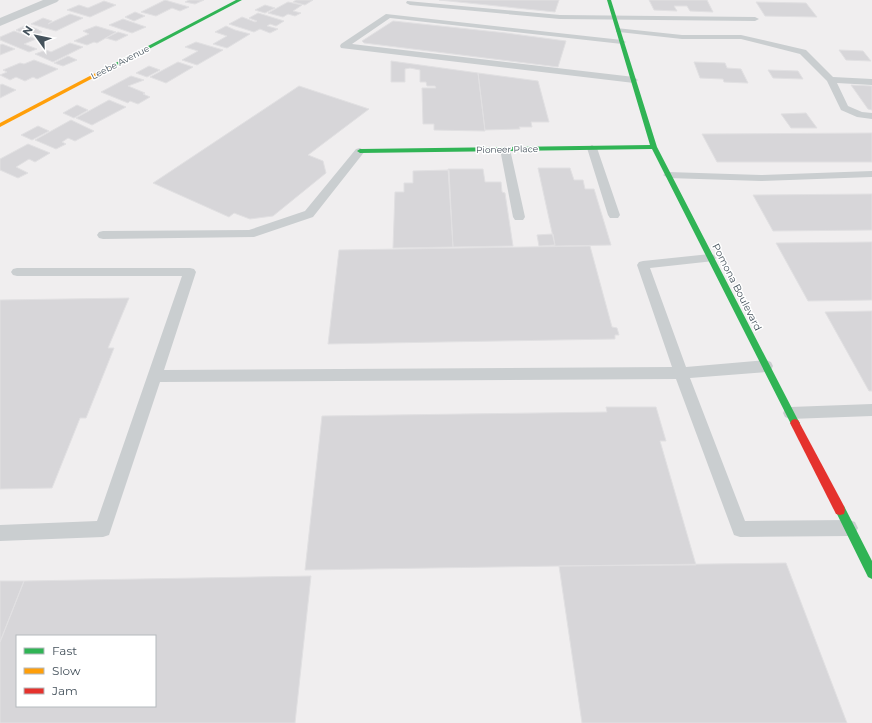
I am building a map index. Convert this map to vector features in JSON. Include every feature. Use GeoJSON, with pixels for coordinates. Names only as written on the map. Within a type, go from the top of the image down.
{"type":"FeatureCollection","features":[{"type":"Feature","properties":{"kind":"street"},"geometry":{"type":"LineString","coordinates":[[0,22],[54,0]]}},
{"type":"Feature","properties":{"kind":"street","name":"Leebe Avenue"},"geometry":{"type":"LineString","coordinates":[[0,125],[240,0]]}},
{"type":"Feature","properties":{"kind":"street","name":"Pomona Boulevard"},"geometry":{"type":"LineString","coordinates":[[609,0],[654,147],[790,412],[859,537],[872,573]]}},
{"type":"Feature","properties":{"kind":"street","name":"Pioneer Place"},"geometry":{"type":"LineString","coordinates":[[360,151],[654,147]]}},
{"type":"Feature","properties":{"kind":"lane"},"geometry":{"type":"LineString","coordinates":[[634,80],[344,46],[407,4],[560,17],[755,19]]}},
{"type":"Feature","properties":{"kind":"lane"},"geometry":{"type":"LineString","coordinates":[[389,16],[622,42]]}},
{"type":"Feature","properties":{"kind":"lane"},"geometry":{"type":"LineString","coordinates":[[619,30],[682,37],[740,37],[803,52],[831,80],[844,108],[860,115],[872,116]]}},
{"type":"Feature","properties":{"kind":"lane"},"geometry":{"type":"LineString","coordinates":[[831,80],[872,82]]}},
{"type":"Feature","properties":{"kind":"lane"},"geometry":{"type":"LineString","coordinates":[[592,148],[614,215]]}},
{"type":"Feature","properties":{"kind":"lane"},"geometry":{"type":"LineString","coordinates":[[505,149],[519,217]]}},
{"type":"Feature","properties":{"kind":"lane"},"geometry":{"type":"LineString","coordinates":[[103,235],[250,234],[309,214],[360,151]]}},
{"type":"Feature","properties":{"kind":"lane"},"geometry":{"type":"LineString","coordinates":[[668,175],[761,178],[872,174]]}},
{"type":"Feature","properties":{"kind":"lane"},"geometry":{"type":"LineString","coordinates":[[710,258],[643,264],[681,373],[740,529],[859,537]]}},
{"type":"Feature","properties":{"kind":"lane"},"geometry":{"type":"LineString","coordinates":[[0,533],[103,529],[190,272],[17,272]]}},
{"type":"Feature","properties":{"kind":"lane"},"geometry":{"type":"LineString","coordinates":[[156,376],[681,373],[766,366]]}},
{"type":"Feature","properties":{"kind":"lane"},"geometry":{"type":"LineString","coordinates":[[790,412],[872,410]]}},
{"type":"Feature","properties":{"kind":"building"},"geometry":{"type":"Polygon","coordinates":[[[165,0],[189,7],[180,11],[172,8],[156,16],[141,12],[165,0]]]}},
{"type":"Feature","properties":{"kind":"building"},"geometry":{"type":"Polygon","coordinates":[[[189,0],[204,0],[195,4],[185,2],[189,0]]]}},
{"type":"Feature","properties":{"kind":"building"},"geometry":{"type":"Polygon","coordinates":[[[296,0],[313,0],[305,5],[293,2],[296,0]]]}},
{"type":"Feature","properties":{"kind":"building"},"geometry":{"type":"Polygon","coordinates":[[[439,0],[559,0],[555,12],[439,0]]]}},
{"type":"Feature","properties":{"kind":"building"},"geometry":{"type":"Polygon","coordinates":[[[649,0],[707,0],[713,12],[690,11],[687,6],[674,6],[677,11],[654,10],[649,0]]]}},
{"type":"Feature","properties":{"kind":"building"},"geometry":{"type":"Polygon","coordinates":[[[104,1],[116,5],[90,17],[67,10],[79,5],[88,8],[104,1]]]}},
{"type":"Feature","properties":{"kind":"building"},"geometry":{"type":"Polygon","coordinates":[[[288,2],[302,5],[293,11],[301,13],[295,16],[288,14],[283,17],[268,13],[288,2]]]}},
{"type":"Feature","properties":{"kind":"building"},"geometry":{"type":"Polygon","coordinates":[[[756,2],[806,3],[817,17],[765,16],[756,2]]]}},
{"type":"Feature","properties":{"kind":"building"},"geometry":{"type":"Polygon","coordinates":[[[265,5],[275,8],[265,13],[255,10],[265,5]]]}},
{"type":"Feature","properties":{"kind":"building"},"geometry":{"type":"Polygon","coordinates":[[[135,12],[145,16],[134,21],[125,17],[135,12]]]}},
{"type":"Feature","properties":{"kind":"building"},"geometry":{"type":"Polygon","coordinates":[[[258,13],[284,21],[276,26],[270,24],[267,26],[278,29],[270,33],[260,29],[254,32],[229,24],[242,17],[255,22],[257,21],[249,18],[258,13]]]}},
{"type":"Feature","properties":{"kind":"building"},"geometry":{"type":"Polygon","coordinates":[[[70,14],[83,18],[56,31],[31,24],[43,18],[52,21],[48,24],[70,14]]]}},
{"type":"Feature","properties":{"kind":"building"},"geometry":{"type":"Polygon","coordinates":[[[123,19],[146,27],[132,33],[109,25],[123,19]]]}},
{"type":"Feature","properties":{"kind":"building"},"geometry":{"type":"Polygon","coordinates":[[[393,21],[566,41],[558,67],[364,43],[362,41],[393,21]]]}},
{"type":"Feature","properties":{"kind":"building"},"geometry":{"type":"Polygon","coordinates":[[[26,25],[42,32],[36,35],[29,32],[25,34],[16,30],[26,25]]]}},
{"type":"Feature","properties":{"kind":"building"},"geometry":{"type":"Polygon","coordinates":[[[96,26],[116,32],[97,43],[94,42],[87,45],[74,41],[89,34],[83,31],[96,26]]]}},
{"type":"Feature","properties":{"kind":"building"},"geometry":{"type":"Polygon","coordinates":[[[226,26],[250,34],[227,48],[213,44],[227,36],[215,32],[226,26]]]}},
{"type":"Feature","properties":{"kind":"building"},"geometry":{"type":"Polygon","coordinates":[[[14,31],[36,39],[24,44],[37,49],[29,52],[0,40],[0,37],[14,31]]]}},
{"type":"Feature","properties":{"kind":"building"},"geometry":{"type":"Polygon","coordinates":[[[118,32],[128,35],[116,41],[106,38],[118,32]]]}},
{"type":"Feature","properties":{"kind":"building"},"geometry":{"type":"Polygon","coordinates":[[[196,42],[223,50],[197,65],[182,60],[198,51],[185,47],[196,42]]]}},
{"type":"Feature","properties":{"kind":"building"},"geometry":{"type":"Polygon","coordinates":[[[70,43],[83,47],[53,62],[35,54],[46,50],[51,52],[70,43]]]}},
{"type":"Feature","properties":{"kind":"building"},"geometry":{"type":"Polygon","coordinates":[[[2,44],[15,49],[0,55],[0,45],[2,44]]]}},
{"type":"Feature","properties":{"kind":"building"},"geometry":{"type":"Polygon","coordinates":[[[839,50],[863,51],[871,61],[846,60],[839,50]]]}},
{"type":"Feature","properties":{"kind":"building"},"geometry":{"type":"Polygon","coordinates":[[[68,56],[77,60],[63,66],[54,63],[68,56]]]}},
{"type":"Feature","properties":{"kind":"building"},"geometry":{"type":"Polygon","coordinates":[[[34,60],[58,69],[37,79],[33,77],[25,81],[16,77],[10,80],[0,75],[7,72],[3,70],[20,63],[24,64],[34,60]]]}},
{"type":"Feature","properties":{"kind":"building"},"geometry":{"type":"Polygon","coordinates":[[[391,61],[478,73],[485,131],[434,130],[434,124],[423,124],[422,88],[436,88],[435,86],[427,86],[426,82],[420,82],[420,70],[410,68],[405,69],[405,82],[391,82],[391,61]]]}},
{"type":"Feature","properties":{"kind":"building"},"geometry":{"type":"Polygon","coordinates":[[[178,62],[193,67],[166,83],[150,77],[178,62]]]}},
{"type":"Feature","properties":{"kind":"building"},"geometry":{"type":"Polygon","coordinates":[[[694,62],[725,63],[727,68],[741,69],[748,83],[724,82],[723,79],[700,78],[694,62]]]}},
{"type":"Feature","properties":{"kind":"building"},"geometry":{"type":"Polygon","coordinates":[[[149,66],[160,70],[147,77],[136,73],[149,66]]]}},
{"type":"Feature","properties":{"kind":"building"},"geometry":{"type":"Polygon","coordinates":[[[768,70],[798,71],[803,79],[773,78],[768,70]]]}},
{"type":"Feature","properties":{"kind":"building"},"geometry":{"type":"Polygon","coordinates":[[[478,73],[538,81],[549,122],[531,122],[532,127],[519,127],[520,129],[485,130],[478,73]]]}},
{"type":"Feature","properties":{"kind":"building"},"geometry":{"type":"Polygon","coordinates":[[[131,76],[144,80],[128,86],[145,93],[143,94],[150,97],[138,104],[130,101],[128,103],[101,92],[131,76]]]}},
{"type":"Feature","properties":{"kind":"building"},"geometry":{"type":"Polygon","coordinates":[[[2,84],[16,90],[0,98],[0,85],[2,84]]]}},
{"type":"Feature","properties":{"kind":"building"},"geometry":{"type":"Polygon","coordinates":[[[851,85],[872,86],[872,110],[868,109],[851,85]]]}},
{"type":"Feature","properties":{"kind":"building"},"geometry":{"type":"Polygon","coordinates":[[[299,86],[369,109],[308,155],[323,161],[326,173],[273,216],[250,219],[234,213],[229,217],[153,183],[299,86]]]}},
{"type":"Feature","properties":{"kind":"building"},"geometry":{"type":"Polygon","coordinates":[[[109,100],[126,107],[92,125],[76,118],[109,100]]]}},
{"type":"Feature","properties":{"kind":"building"},"geometry":{"type":"Polygon","coordinates":[[[77,105],[88,110],[74,118],[63,113],[77,105]]]}},
{"type":"Feature","properties":{"kind":"building"},"geometry":{"type":"Polygon","coordinates":[[[806,113],[817,128],[791,128],[781,114],[806,113]]]}},
{"type":"Feature","properties":{"kind":"building"},"geometry":{"type":"Polygon","coordinates":[[[71,120],[94,131],[75,141],[68,138],[62,142],[66,144],[56,149],[35,140],[71,120]]]}},
{"type":"Feature","properties":{"kind":"building"},"geometry":{"type":"Polygon","coordinates":[[[38,126],[49,131],[32,140],[21,135],[38,126]]]}},
{"type":"Feature","properties":{"kind":"building"},"geometry":{"type":"Polygon","coordinates":[[[872,133],[872,162],[717,162],[702,134],[872,133]]]}},
{"type":"Feature","properties":{"kind":"building"},"geometry":{"type":"Polygon","coordinates":[[[28,144],[50,153],[35,162],[29,159],[16,167],[28,173],[18,178],[0,170],[0,159],[28,144]]]}},
{"type":"Feature","properties":{"kind":"building"},"geometry":{"type":"Polygon","coordinates":[[[538,168],[570,168],[574,180],[583,180],[585,189],[594,189],[611,245],[555,246],[538,168]]]}},
{"type":"Feature","properties":{"kind":"building"},"geometry":{"type":"Polygon","coordinates":[[[448,169],[483,169],[485,182],[501,182],[502,192],[505,193],[513,246],[453,247],[448,169]]]}},
{"type":"Feature","properties":{"kind":"building"},"geometry":{"type":"Polygon","coordinates":[[[449,170],[453,247],[393,248],[395,192],[404,192],[404,183],[413,183],[413,171],[449,170]]]}},
{"type":"Feature","properties":{"kind":"building"},"geometry":{"type":"Polygon","coordinates":[[[872,194],[872,230],[773,231],[753,195],[872,194]]]}},
{"type":"Feature","properties":{"kind":"building"},"geometry":{"type":"Polygon","coordinates":[[[553,234],[555,245],[539,246],[537,235],[553,234]]]}},
{"type":"Feature","properties":{"kind":"building"},"geometry":{"type":"Polygon","coordinates":[[[872,242],[872,300],[808,301],[776,243],[872,242]]]}},
{"type":"Feature","properties":{"kind":"building"},"geometry":{"type":"Polygon","coordinates":[[[590,246],[612,327],[617,328],[619,335],[615,335],[615,339],[328,344],[339,250],[590,246]]]}},
{"type":"Feature","properties":{"kind":"building"},"geometry":{"type":"Polygon","coordinates":[[[129,298],[108,348],[114,348],[86,418],[80,418],[52,488],[0,489],[0,300],[129,298]]]}},
{"type":"Feature","properties":{"kind":"building"},"geometry":{"type":"Polygon","coordinates":[[[872,311],[872,391],[869,391],[825,312],[872,311]]]}},
{"type":"Feature","properties":{"kind":"building"},"geometry":{"type":"Polygon","coordinates":[[[606,407],[656,407],[666,441],[660,441],[696,565],[305,570],[322,416],[607,412],[606,407]]]}},
{"type":"Feature","properties":{"kind":"building"},"geometry":{"type":"Polygon","coordinates":[[[786,563],[847,723],[582,723],[559,566],[786,563]]]}},
{"type":"Feature","properties":{"kind":"building"},"geometry":{"type":"Polygon","coordinates":[[[311,576],[295,723],[0,723],[0,642],[24,581],[311,576]]]}},
{"type":"Feature","properties":{"kind":"building"},"geometry":{"type":"Polygon","coordinates":[[[0,581],[24,581],[0,642],[0,581]]]}},
{"type":"Feature","properties":{"kind":"traffic: fast"},"geometry":{"type":"LineString","coordinates":[[109,68],[240,0]]}},
{"type":"Feature","properties":{"kind":"traffic: fast"},"geometry":{"type":"LineString","coordinates":[[609,0],[654,147],[795,423]]}},
{"type":"Feature","properties":{"kind":"traffic: fast"},"geometry":{"type":"LineString","coordinates":[[360,151],[654,147]]}},
{"type":"Feature","properties":{"kind":"traffic: fast"},"geometry":{"type":"LineString","coordinates":[[840,510],[872,573]]}},
{"type":"Feature","properties":{"kind":"traffic: slow"},"geometry":{"type":"LineString","coordinates":[[0,125],[109,68]]}},
{"type":"Feature","properties":{"kind":"traffic: jam"},"geometry":{"type":"LineString","coordinates":[[795,423],[840,510]]}}]}
